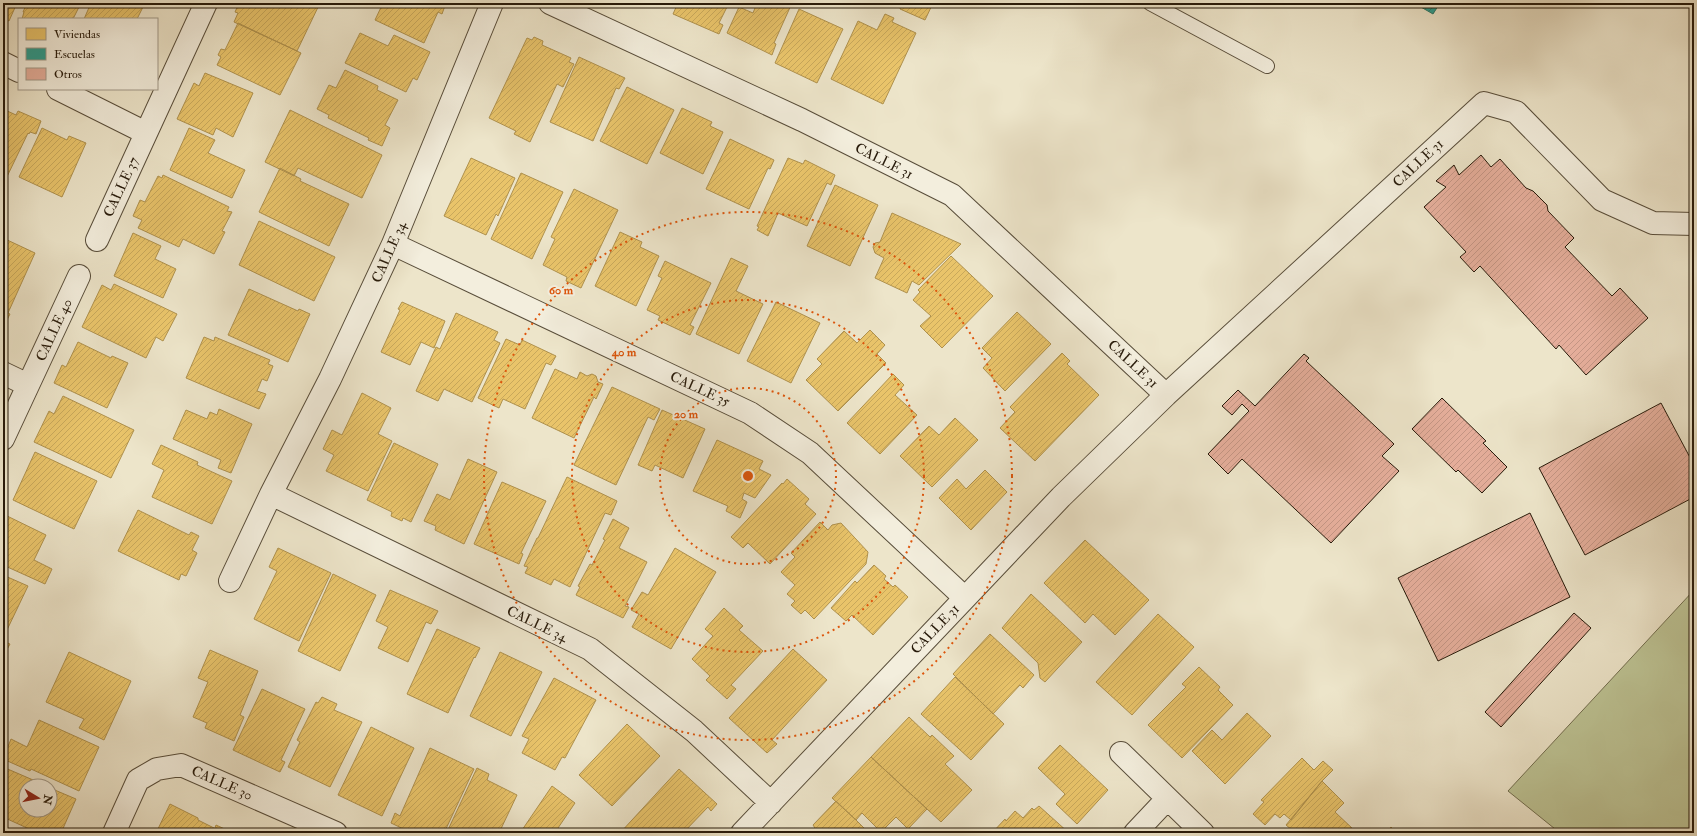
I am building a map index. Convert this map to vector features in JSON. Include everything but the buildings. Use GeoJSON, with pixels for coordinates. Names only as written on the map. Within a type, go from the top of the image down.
{"type":"FeatureCollection","features":[{"type":"Feature","properties":{"kind":"street","name":"CALLE 37"},"geometry":{"type":"LineString","coordinates":[[97,240],[206,3]]}},
{"type":"Feature","properties":{"kind":"street","name":"CALLE 34"},"geometry":{"type":"LineString","coordinates":[[230,581],[271,494],[330,379],[393,244],[492,3]]}},
{"type":"Feature","properties":{"kind":"street","name":"CALLE 31"},"geometry":{"type":"LineString","coordinates":[[550,3],[802,120],[952,195],[1166,395]]}},
{"type":"Feature","properties":{"kind":"street"},"geometry":{"type":"LineString","coordinates":[[3,64],[18,71]]}},
{"type":"Feature","properties":{"kind":"street"},"geometry":{"type":"LineString","coordinates":[[60,90],[146,133]]}},
{"type":"Feature","properties":{"kind":"street","name":"CALLE 31"},"geometry":{"type":"LineString","coordinates":[[742,833],[1061,497],[1166,395],[1484,103],[1516,112],[1602,200],[1653,223],[1694,224]]}},
{"type":"Feature","properties":{"kind":"street","name":"CALLE 35"},"geometry":{"type":"LineString","coordinates":[[393,244],[750,413],[810,453],[965,598]]}},
{"type":"Feature","properties":{"kind":"street","name":"CALLE 40"},"geometry":{"type":"LineString","coordinates":[[3,439],[79,276]]}},
{"type":"Feature","properties":{"kind":"street"},"geometry":{"type":"LineString","coordinates":[[3,373],[28,385]]}},
{"type":"Feature","properties":{"kind":"street","name":"CALLE 34"},"geometry":{"type":"LineString","coordinates":[[271,494],[590,650],[694,731],[771,803]]}},
{"type":"Feature","properties":{"kind":"street"},"geometry":{"type":"LineString","coordinates":[[1121,753],[1203,833]]}},
{"type":"Feature","properties":{"kind":"street","name":"CALLE 30"},"geometry":{"type":"LineString","coordinates":[[114,833],[138,780],[157,769],[181,765],[336,833]]}},
{"type":"Feature","properties":{"kind":"street"},"geometry":{"type":"LineString","coordinates":[[1135,833],[1167,799]]}},
{"type":"Feature","properties":{"kind":"lane"},"geometry":{"type":"LineString","coordinates":[[1150,3],[1267,66]]}},
{"type":"Feature","properties":{"kind":"green space"},"geometry":{"type":"Polygon","coordinates":[[[1694,590],[1694,833],[1560,833],[1508,791],[1694,590]]]}}]}
